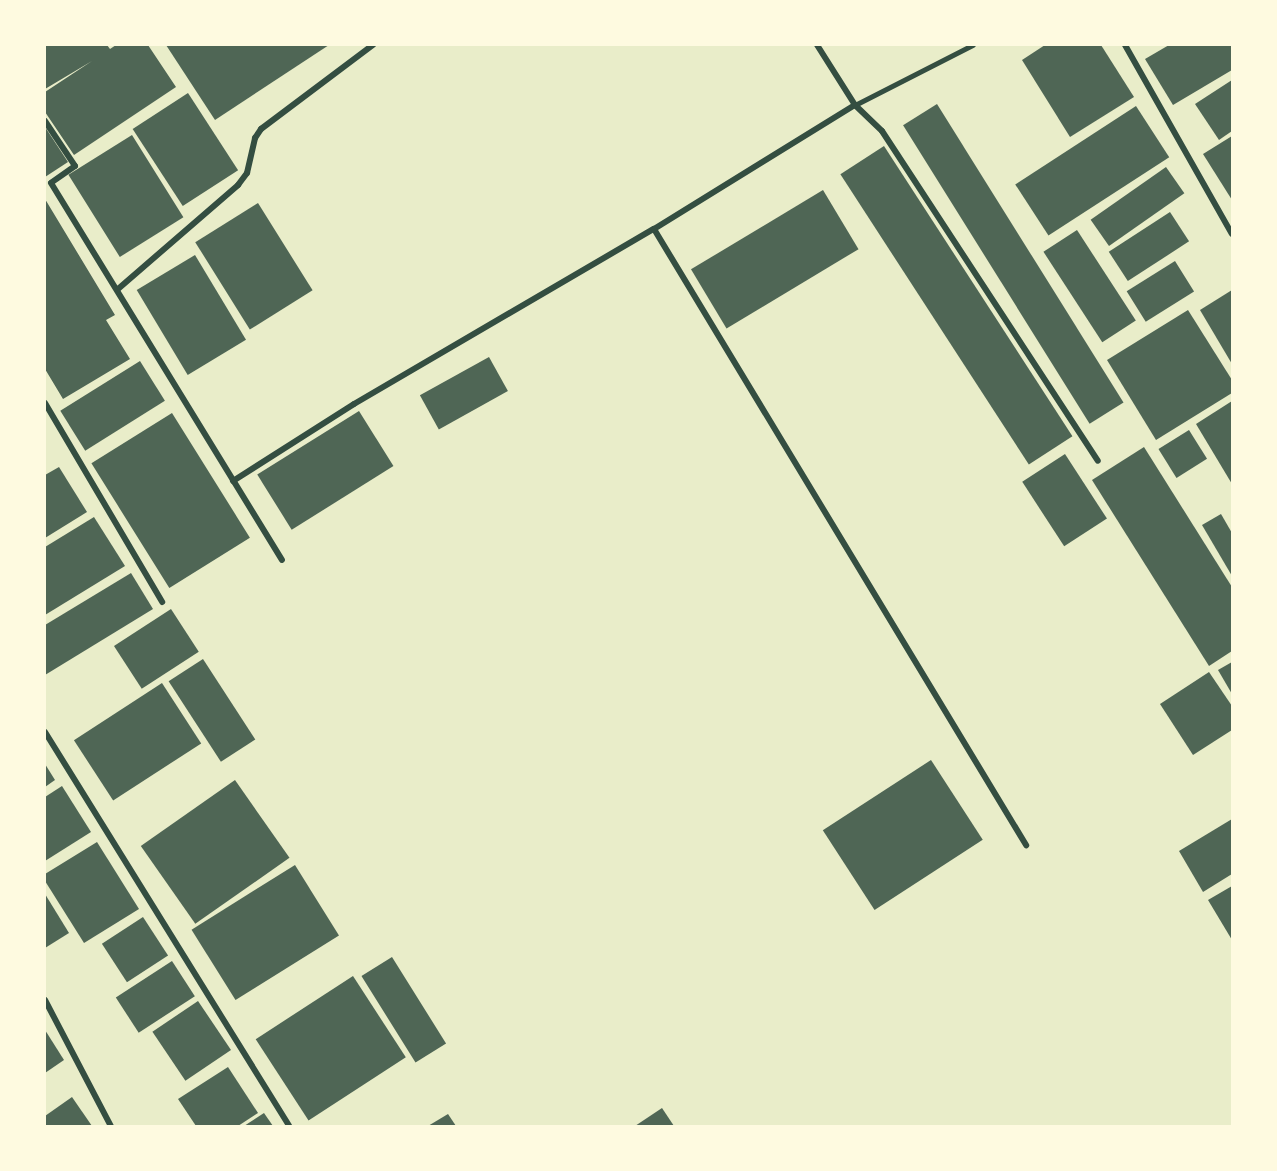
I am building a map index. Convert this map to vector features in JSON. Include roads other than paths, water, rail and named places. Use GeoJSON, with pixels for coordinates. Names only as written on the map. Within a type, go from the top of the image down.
{"type":"FeatureCollection","features":[{"type":"Feature","properties":{"kind":"street"},"geometry":{"type":"LineString","coordinates":[[118,289],[238,185],[247,173],[255,138],[261,129],[373,45]]}},
{"type":"Feature","properties":{"kind":"street"},"geometry":{"type":"LineString","coordinates":[[817,45],[855,105],[882,130],[1098,461]]}},
{"type":"Feature","properties":{"kind":"street"},"geometry":{"type":"LineString","coordinates":[[1125,45],[1232,234]]}},
{"type":"Feature","properties":{"kind":"street"},"geometry":{"type":"LineString","coordinates":[[233,482],[354,404],[654,229],[855,105]]}},
{"type":"Feature","properties":{"kind":"street"},"geometry":{"type":"LineString","coordinates":[[45,121],[75,166],[48,185],[118,289],[176,392],[282,560]]}},
{"type":"Feature","properties":{"kind":"street"},"geometry":{"type":"LineString","coordinates":[[654,229],[1026,845]]}},
{"type":"Feature","properties":{"kind":"street"},"geometry":{"type":"LineString","coordinates":[[45,403],[162,602]]}},
{"type":"Feature","properties":{"kind":"street"},"geometry":{"type":"LineString","coordinates":[[45,732],[289,1126]]}},
{"type":"Feature","properties":{"kind":"street"},"geometry":{"type":"LineString","coordinates":[[45,1000],[111,1126]]}},
{"type":"Feature","properties":{"kind":"lane"},"geometry":{"type":"LineString","coordinates":[[855,105],[973,45]]}}]}
